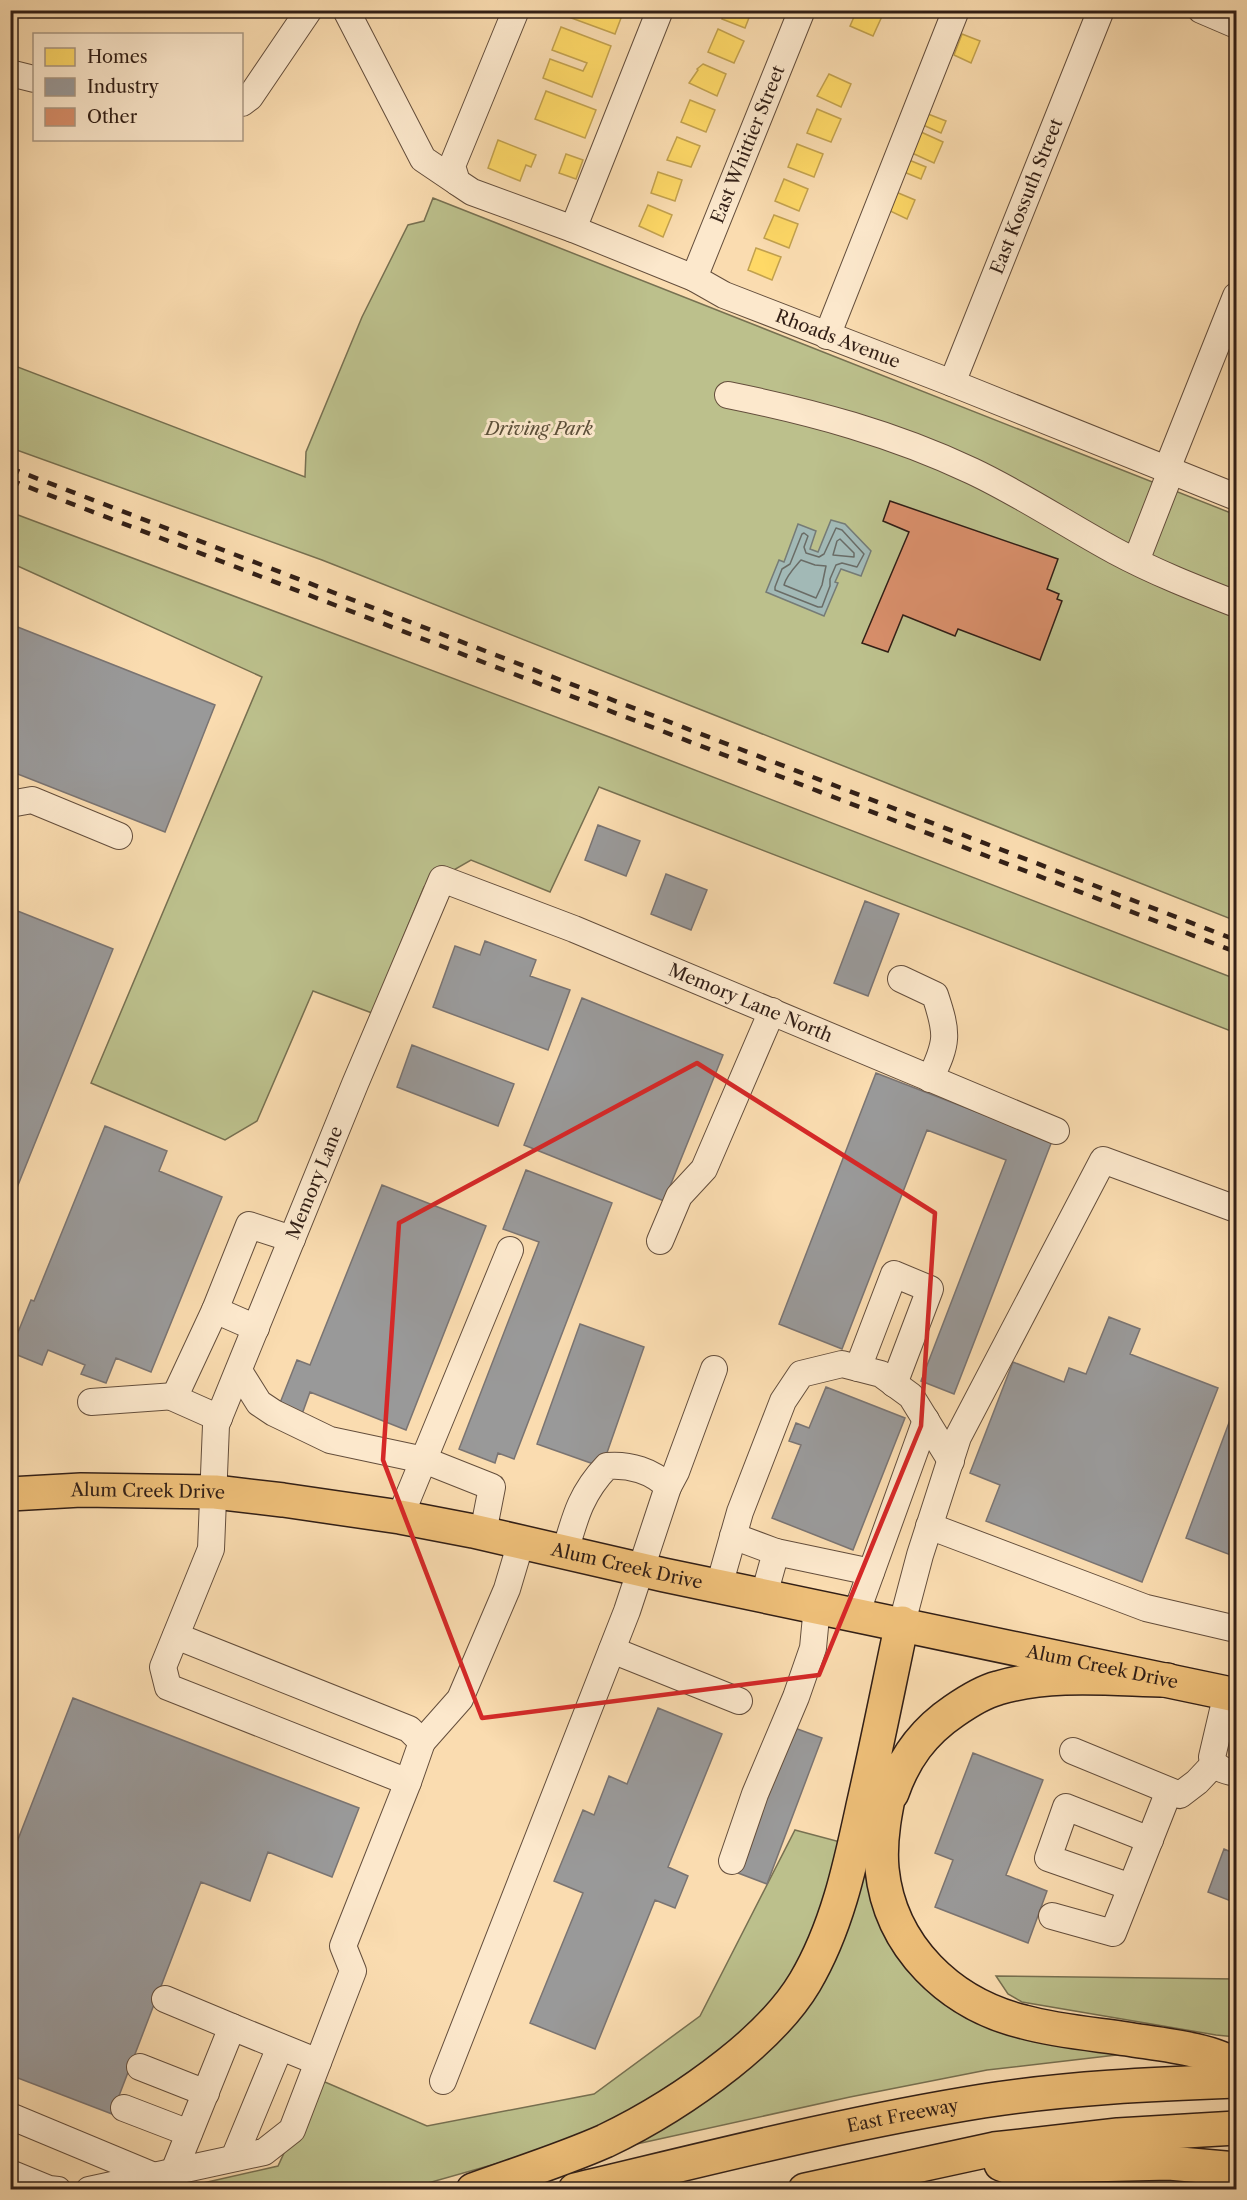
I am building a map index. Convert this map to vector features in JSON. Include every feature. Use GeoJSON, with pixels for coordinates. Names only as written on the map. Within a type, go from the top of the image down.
{"type":"FeatureCollection","features":[{"type":"Feature","properties":{"kind":"main road","name":"Alum Creek Drive"},"geometry":{"type":"LineString","coordinates":[[10,1494],[81,1490],[214,1492],[400,1517],[1232,1694]]}},
{"type":"Feature","properties":{"kind":"main road"},"geometry":{"type":"LineString","coordinates":[[902,1623],[917,1652],[881,1840],[886,1896],[896,1921],[909,1943],[928,1968],[947,1987],[969,2002],[1024,2023],[1166,2045],[1226,2059],[1236,2066]]}},
{"type":"Feature","properties":{"kind":"main road"},"geometry":{"type":"LineString","coordinates":[[472,2190],[604,2141],[682,2098],[744,2052],[790,2003],[805,1982],[825,1941],[840,1900],[877,1746],[902,1623]]}},
{"type":"Feature","properties":{"kind":"main road"},"geometry":{"type":"LineString","coordinates":[[885,1812],[904,1762],[920,1740],[939,1721],[987,1692],[1024,1682],[1070,1678],[1167,1680]]}},
{"type":"Feature","properties":{"kind":"main road","name":"East Freeway"},"geometry":{"type":"LineString","coordinates":[[574,2190],[798,2139],[984,2101],[1167,2083],[1236,2081]]}},
{"type":"Feature","properties":{"kind":"main road"},"geometry":{"type":"LineString","coordinates":[[805,2190],[994,2149],[1118,2134],[1236,2128]]}},
{"type":"Feature","properties":{"kind":"main road"},"geometry":{"type":"LineString","coordinates":[[974,2153],[1009,2167],[1169,2163],[1236,2169]]}},
{"type":"Feature","properties":{"kind":"street"},"geometry":{"type":"LineString","coordinates":[[243,102],[250,97],[309,10]]}},
{"type":"Feature","properties":{"kind":"street","name":"Rhoads Avenue"},"geometry":{"type":"LineString","coordinates":[[346,10],[423,159],[455,174],[472,192],[573,229],[694,278],[724,295],[952,383],[1236,497]]}},
{"type":"Feature","properties":{"kind":"street"},"geometry":{"type":"LineString","coordinates":[[455,174],[516,10]]}},
{"type":"Feature","properties":{"kind":"street"},"geometry":{"type":"LineString","coordinates":[[573,229],[660,10]]}},
{"type":"Feature","properties":{"kind":"street","name":"East Whittier Street"},"geometry":{"type":"LineString","coordinates":[[694,278],[802,10]]}},
{"type":"Feature","properties":{"kind":"street"},"geometry":{"type":"LineString","coordinates":[[827,336],[957,10]]}},
{"type":"Feature","properties":{"kind":"street","name":"East Kossuth Street"},"geometry":{"type":"LineString","coordinates":[[952,383],[1101,10]]}},
{"type":"Feature","properties":{"kind":"street"},"geometry":{"type":"LineString","coordinates":[[1201,10],[1236,24]]}},
{"type":"Feature","properties":{"kind":"street"},"geometry":{"type":"LineString","coordinates":[[10,73],[33,79]]}},
{"type":"Feature","properties":{"kind":"street"},"geometry":{"type":"LineString","coordinates":[[1136,561],[1236,296]]}},
{"type":"Feature","properties":{"kind":"street"},"geometry":{"type":"LineString","coordinates":[[728,395],[788,407],[897,439],[972,471],[1170,578],[1236,604]]}},
{"type":"Feature","properties":{"kind":"street"},"geometry":{"type":"LineString","coordinates":[[10,804],[32,800],[119,836]]}},
{"type":"Feature","properties":{"kind":"street","name":"Memory Lane North"},"geometry":{"type":"LineString","coordinates":[[441,879],[574,929],[1056,1131]]}},
{"type":"Feature","properties":{"kind":"street","name":"Memory Lane"},"geometry":{"type":"LineString","coordinates":[[408,1782],[168,1687],[163,1667],[211,1549],[216,1425],[441,879]]}},
{"type":"Feature","properties":{"kind":"street"},"geometry":{"type":"LineString","coordinates":[[902,979],[935,995],[945,1025],[942,1054],[930,1079]]}},
{"type":"Feature","properties":{"kind":"street"},"geometry":{"type":"LineString","coordinates":[[660,1241],[679,1196],[704,1169],[772,1011]]}},
{"type":"Feature","properties":{"kind":"street"},"geometry":{"type":"LineString","coordinates":[[902,1623],[929,1526],[958,1437],[1103,1161],[1236,1209]]}},
{"type":"Feature","properties":{"kind":"street"},"geometry":{"type":"LineString","coordinates":[[175,1396],[215,1310],[249,1225],[292,1239]]}},
{"type":"Feature","properties":{"kind":"street"},"geometry":{"type":"LineString","coordinates":[[400,1517],[510,1250]]}},
{"type":"Feature","properties":{"kind":"street"},"geometry":{"type":"LineString","coordinates":[[858,1368],[894,1274],[930,1289],[894,1384]]}},
{"type":"Feature","properties":{"kind":"street"},"geometry":{"type":"LineString","coordinates":[[215,1310],[256,1328]]}},
{"type":"Feature","properties":{"kind":"street"},"geometry":{"type":"LineString","coordinates":[[719,1586],[740,1512],[783,1401],[801,1374],[842,1364],[881,1374],[911,1396],[951,1461]]}},
{"type":"Feature","properties":{"kind":"street"},"geometry":{"type":"LineString","coordinates":[[443,2081],[612,1650],[668,1487],[676,1472],[714,1369]]}},
{"type":"Feature","properties":{"kind":"street"},"geometry":{"type":"LineString","coordinates":[[238,1371],[259,1403],[330,1440],[424,1460],[492,1487],[483,1533]]}},
{"type":"Feature","properties":{"kind":"street"},"geometry":{"type":"LineString","coordinates":[[91,1402],[175,1396]]}},
{"type":"Feature","properties":{"kind":"street"},"geometry":{"type":"LineString","coordinates":[[175,1396],[174,1398],[219,1418]]}},
{"type":"Feature","properties":{"kind":"street"},"geometry":{"type":"LineString","coordinates":[[856,1614],[926,1420]]}},
{"type":"Feature","properties":{"kind":"street"},"geometry":{"type":"LineString","coordinates":[[565,1552],[577,1508],[588,1489],[607,1466],[620,1465],[637,1468],[655,1476],[668,1487]]}},
{"type":"Feature","properties":{"kind":"street"},"geometry":{"type":"LineString","coordinates":[[929,1526],[1146,1608],[1236,1629]]}},
{"type":"Feature","properties":{"kind":"street"},"geometry":{"type":"LineString","coordinates":[[733,1536],[776,1552],[871,1572]]}},
{"type":"Feature","properties":{"kind":"street"},"geometry":{"type":"LineString","coordinates":[[89,2190],[264,2152],[292,2130],[353,1971],[343,1946],[422,1742],[460,1699],[507,1589],[521,1542]]}},
{"type":"Feature","properties":{"kind":"street"},"geometry":{"type":"LineString","coordinates":[[764,1595],[776,1552]]}},
{"type":"Feature","properties":{"kind":"street"},"geometry":{"type":"LineString","coordinates":[[732,1862],[755,1794],[796,1697],[813,1648],[817,1606]]}},
{"type":"Feature","properties":{"kind":"street"},"geometry":{"type":"LineString","coordinates":[[176,1636],[410,1730],[422,1742]]}},
{"type":"Feature","properties":{"kind":"street"},"geometry":{"type":"LineString","coordinates":[[612,1650],[739,1701]]}},
{"type":"Feature","properties":{"kind":"street"},"geometry":{"type":"LineString","coordinates":[[1073,1751],[1180,1795],[1197,1782],[1225,1768],[1212,1757],[1212,1749],[1232,1694]]}},
{"type":"Feature","properties":{"kind":"street"},"geometry":{"type":"LineString","coordinates":[[1052,1916],[1113,1933],[1168,1791]]}},
{"type":"Feature","properties":{"kind":"street"},"geometry":{"type":"LineString","coordinates":[[1131,1887],[1048,1858],[1066,1807],[1150,1840]]}},
{"type":"Feature","properties":{"kind":"street"},"geometry":{"type":"LineString","coordinates":[[165,1999],[318,2062]]}},
{"type":"Feature","properties":{"kind":"street"},"geometry":{"type":"LineString","coordinates":[[164,2173],[189,2133],[232,2027]]}},
{"type":"Feature","properties":{"kind":"street"},"geometry":{"type":"LineString","coordinates":[[234,2158],[280,2047]]}},
{"type":"Feature","properties":{"kind":"street"},"geometry":{"type":"LineString","coordinates":[[140,2067],[206,2093]]}},
{"type":"Feature","properties":{"kind":"street"},"geometry":{"type":"LineString","coordinates":[[124,2108],[189,2133]]}},
{"type":"Feature","properties":{"kind":"street"},"geometry":{"type":"LineString","coordinates":[[10,2116],[164,2173]]}},
{"type":"Feature","properties":{"kind":"street"},"geometry":{"type":"LineString","coordinates":[[10,2173],[49,2189],[58,2190]]}},
{"type":"Feature","properties":{"kind":"highlighted area"},"geometry":{"type":"Polygon","coordinates":[[[697,1063],[935,1213],[921,1426],[819,1675],[482,1718],[383,1460],[399,1223],[697,1063]]]}},
{"type":"Feature","properties":{"kind":"green space","name":"Driving Park"},"geometry":{"type":"Polygon","coordinates":[[[433,198],[1236,515],[1236,921],[322,560],[11,448],[10,364],[305,477],[306,452],[362,317],[408,225],[424,221],[433,198]]]}},
{"type":"Feature","properties":{"kind":"green space"},"geometry":{"type":"Polygon","coordinates":[[[10,512],[612,738],[1236,979],[1236,1033],[599,787],[550,892],[471,860],[424,887],[372,1013],[313,991],[257,1121],[225,1140],[91,1083],[262,677],[11,563],[10,512]]]}},
{"type":"Feature","properties":{"kind":"green space"},"geometry":{"type":"Polygon","coordinates":[[[795,1830],[844,1843],[827,1912],[773,2005],[695,2075],[595,2132],[523,2156],[407,2189],[172,2190],[278,2166],[318,2079],[427,2126],[594,2094],[700,2016],[795,1830]]]}},
{"type":"Feature","properties":{"kind":"green space"},"geometry":{"type":"Polygon","coordinates":[[[866,1848],[921,1976],[1125,2054],[987,2070],[850,2097],[623,2147],[766,2046],[866,1848]]]}},
{"type":"Feature","properties":{"kind":"green space"},"geometry":{"type":"Polygon","coordinates":[[[996,1976],[1236,1979],[1236,2037],[1022,2002],[1008,1994],[996,1976]]]}},
{"type":"Feature","properties":{"kind":"green space"},"geometry":{"type":"Polygon","coordinates":[[[1077,2176],[1236,2180],[1236,2190],[956,2190],[1077,2176]]]}},
{"type":"Feature","properties":{"kind":"water"},"geometry":{"type":"Polygon","coordinates":[[[831,520],[845,524],[871,551],[861,576],[841,569],[835,582],[838,583],[824,616],[766,592],[779,560],[784,562],[798,524],[816,531],[810,549],[818,552],[831,520]]]}},
{"type":"Feature","properties":{"kind":"building: Homes"},"geometry":{"type":"Polygon","coordinates":[[[568,10],[624,10],[615,34],[566,16],[568,10]]]}},
{"type":"Feature","properties":{"kind":"building: Homes"},"geometry":{"type":"Polygon","coordinates":[[[725,10],[752,10],[745,28],[722,19],[725,10]]]}},
{"type":"Feature","properties":{"kind":"building: Homes"},"geometry":{"type":"Polygon","coordinates":[[[857,10],[875,10],[883,14],[873,36],[850,26],[857,10]]]}},
{"type":"Feature","properties":{"kind":"building: Homes"},"geometry":{"type":"Polygon","coordinates":[[[561,27],[611,46],[592,97],[543,78],[550,59],[583,71],[587,63],[552,50],[561,27]]]}},
{"type":"Feature","properties":{"kind":"building: Homes"},"geometry":{"type":"Polygon","coordinates":[[[718,29],[744,41],[734,63],[708,52],[718,29]]]}},
{"type":"Feature","properties":{"kind":"building: Homes"},"geometry":{"type":"Polygon","coordinates":[[[962,34],[980,41],[971,63],[954,55],[962,34]]]}},
{"type":"Feature","properties":{"kind":"building: Homes"},"geometry":{"type":"Polygon","coordinates":[[[703,64],[726,74],[717,96],[689,83],[697,69],[703,64]]]}},
{"type":"Feature","properties":{"kind":"building: Homes"},"geometry":{"type":"Polygon","coordinates":[[[829,74],[851,84],[841,107],[817,96],[829,74]]]}},
{"type":"Feature","properties":{"kind":"building: Homes"},"geometry":{"type":"Polygon","coordinates":[[[546,91],[596,110],[585,138],[535,119],[546,91]]]}},
{"type":"Feature","properties":{"kind":"building: Homes"},"geometry":{"type":"Polygon","coordinates":[[[690,100],[715,110],[706,132],[681,122],[690,100]]]}},
{"type":"Feature","properties":{"kind":"building: Homes"},"geometry":{"type":"Polygon","coordinates":[[[817,109],[841,119],[831,142],[807,133],[817,109]]]}},
{"type":"Feature","properties":{"kind":"building: Homes"},"geometry":{"type":"Polygon","coordinates":[[[928,114],[946,121],[941,133],[923,125],[928,114]]]}},
{"type":"Feature","properties":{"kind":"building: Homes"},"geometry":{"type":"Polygon","coordinates":[[[921,132],[943,142],[934,163],[912,153],[921,132]]]}},
{"type":"Feature","properties":{"kind":"building: Homes"},"geometry":{"type":"Polygon","coordinates":[[[677,137],[700,146],[691,167],[667,160],[677,137]]]}},
{"type":"Feature","properties":{"kind":"building: Homes"},"geometry":{"type":"Polygon","coordinates":[[[498,140],[536,155],[531,167],[526,165],[520,181],[488,168],[498,140]]]}},
{"type":"Feature","properties":{"kind":"building: Homes"},"geometry":{"type":"Polygon","coordinates":[[[797,144],[823,154],[814,177],[788,167],[797,144]]]}},
{"type":"Feature","properties":{"kind":"building: Homes"},"geometry":{"type":"Polygon","coordinates":[[[566,154],[583,160],[576,179],[559,173],[566,154]]]}},
{"type":"Feature","properties":{"kind":"building: Homes"},"geometry":{"type":"Polygon","coordinates":[[[909,160],[926,167],[921,179],[904,172],[909,160]]]}},
{"type":"Feature","properties":{"kind":"building: Homes"},"geometry":{"type":"Polygon","coordinates":[[[658,172],[682,180],[675,201],[651,193],[658,172]]]}},
{"type":"Feature","properties":{"kind":"building: Homes"},"geometry":{"type":"Polygon","coordinates":[[[784,179],[808,189],[799,211],[775,201],[784,179]]]}},
{"type":"Feature","properties":{"kind":"building: Homes"},"geometry":{"type":"Polygon","coordinates":[[[896,192],[915,200],[907,219],[888,210],[896,192]]]}},
{"type":"Feature","properties":{"kind":"building: Homes"},"geometry":{"type":"Polygon","coordinates":[[[648,205],[672,215],[663,237],[639,226],[648,205]]]}},
{"type":"Feature","properties":{"kind":"building: Homes"},"geometry":{"type":"Polygon","coordinates":[[[774,215],[798,224],[789,248],[764,238],[774,215]]]}},
{"type":"Feature","properties":{"kind":"building: Homes"},"geometry":{"type":"Polygon","coordinates":[[[756,248],[781,257],[772,280],[748,270],[756,248]]]}},
{"type":"Feature","properties":{"kind":"building: Industry"},"geometry":{"type":"Polygon","coordinates":[[[10,624],[215,705],[165,832],[10,771],[10,624]]]}},
{"type":"Feature","properties":{"kind":"building: Industry"},"geometry":{"type":"Polygon","coordinates":[[[598,825],[640,841],[626,876],[585,860],[598,825]]]}},
{"type":"Feature","properties":{"kind":"building: Industry"},"geometry":{"type":"Polygon","coordinates":[[[666,874],[707,890],[691,930],[651,914],[666,874]]]}},
{"type":"Feature","properties":{"kind":"building: Industry"},"geometry":{"type":"Polygon","coordinates":[[[865,901],[899,914],[868,996],[834,983],[865,901]]]}},
{"type":"Feature","properties":{"kind":"building: Industry"},"geometry":{"type":"Polygon","coordinates":[[[10,908],[113,949],[10,1205],[10,908]]]}},
{"type":"Feature","properties":{"kind":"building: Industry"},"geometry":{"type":"Polygon","coordinates":[[[485,941],[536,960],[530,976],[570,990],[548,1050],[433,1007],[455,946],[480,955],[485,941]]]}},
{"type":"Feature","properties":{"kind":"building: Industry"},"geometry":{"type":"Polygon","coordinates":[[[582,998],[723,1055],[664,1201],[524,1145],[582,998]]]}},
{"type":"Feature","properties":{"kind":"building: Industry"},"geometry":{"type":"Polygon","coordinates":[[[412,1045],[514,1084],[498,1126],[397,1087],[412,1045]]]}},
{"type":"Feature","properties":{"kind":"building: Industry"},"geometry":{"type":"Polygon","coordinates":[[[876,1073],[1052,1141],[954,1394],[921,1381],[1006,1160],[927,1130],[842,1349],[779,1324],[876,1073]]]}},
{"type":"Feature","properties":{"kind":"building: Industry"},"geometry":{"type":"Polygon","coordinates":[[[105,1126],[167,1151],[159,1171],[222,1197],[151,1372],[116,1358],[106,1383],[81,1374],[85,1365],[48,1350],[42,1365],[10,1352],[31,1300],[34,1301],[105,1126]]]}},
{"type":"Feature","properties":{"kind":"building: Industry"},"geometry":{"type":"Polygon","coordinates":[[[526,1170],[612,1203],[514,1459],[498,1453],[495,1463],[459,1449],[539,1242],[503,1229],[526,1170]]]}},
{"type":"Feature","properties":{"kind":"building: Industry"},"geometry":{"type":"Polygon","coordinates":[[[382,1185],[486,1226],[406,1430],[310,1392],[301,1417],[278,1408],[297,1360],[310,1365],[382,1185]]]}},
{"type":"Feature","properties":{"kind":"building: Industry"},"geometry":{"type":"Polygon","coordinates":[[[1109,1317],[1140,1329],[1130,1354],[1218,1388],[1142,1582],[986,1521],[1000,1485],[970,1473],[1013,1362],[1064,1382],[1069,1368],[1086,1374],[1109,1317]]]}},
{"type":"Feature","properties":{"kind":"building: Industry"},"geometry":{"type":"Polygon","coordinates":[[[580,1324],[644,1347],[602,1467],[537,1444],[580,1324]]]}},
{"type":"Feature","properties":{"kind":"building: Industry"},"geometry":{"type":"Polygon","coordinates":[[[826,1387],[905,1418],[853,1550],[772,1518],[801,1445],[789,1441],[796,1423],[809,1428],[826,1387]]]}},
{"type":"Feature","properties":{"kind":"building: Industry"},"geometry":{"type":"Polygon","coordinates":[[[1236,1404],[1236,1557],[1186,1538],[1236,1404]]]}},
{"type":"Feature","properties":{"kind":"building: Industry"},"geometry":{"type":"Polygon","coordinates":[[[73,1698],[359,1808],[332,1877],[268,1852],[250,1901],[201,1882],[112,2114],[10,2075],[10,1860],[73,1698]]]}},
{"type":"Feature","properties":{"kind":"building: Industry"},"geometry":{"type":"Polygon","coordinates":[[[658,1708],[722,1734],[668,1867],[688,1876],[675,1908],[655,1900],[595,2049],[530,2023],[583,1893],[554,1881],[583,1810],[594,1815],[609,1776],[627,1784],[658,1708]]]}},
{"type":"Feature","properties":{"kind":"building: Industry"},"geometry":{"type":"Polygon","coordinates":[[[792,1727],[822,1738],[767,1884],[738,1873],[792,1727]]]}},
{"type":"Feature","properties":{"kind":"building: Industry"},"geometry":{"type":"Polygon","coordinates":[[[973,1753],[1043,1780],[1006,1875],[1047,1891],[1028,1943],[935,1907],[953,1860],[935,1853],[973,1753]]]}},
{"type":"Feature","properties":{"kind":"building: Industry"},"geometry":{"type":"Polygon","coordinates":[[[1224,1849],[1236,1854],[1236,1903],[1208,1892],[1224,1849]]]}},
{"type":"Feature","properties":{"kind":"building: Other"},"geometry":{"type":"Polygon","coordinates":[[[890,501],[1058,559],[1047,589],[1059,594],[1057,599],[1062,601],[1040,660],[958,629],[955,636],[903,615],[888,652],[862,643],[909,532],[883,521],[890,501]]]}},
{"type":"Feature","properties":{"kind":"railway"},"geometry":{"type":"LineString","coordinates":[[10,468],[1236,940]]}},
{"type":"Feature","properties":{"kind":"railway"},"geometry":{"type":"LineString","coordinates":[[10,480],[1236,952]]}}]}
